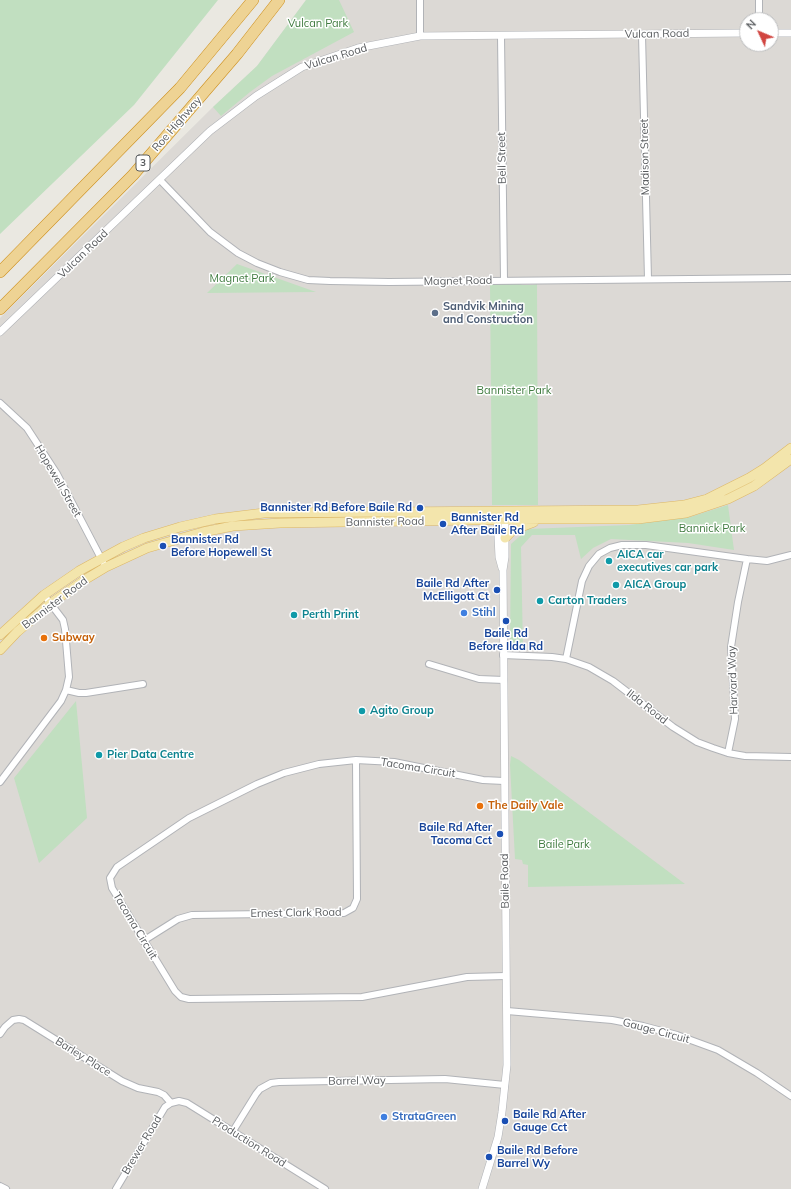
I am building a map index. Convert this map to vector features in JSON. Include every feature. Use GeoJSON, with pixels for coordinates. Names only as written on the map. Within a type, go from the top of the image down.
{"type":"FeatureCollection","features":[{"type":"Feature","properties":{"kind":"highway","name":"Roe Highway"},"geometry":{"type":"LineString","coordinates":[[0,272],[180,88],[253,0]]}},
{"type":"Feature","properties":{"kind":"highway","name":"Roe Highway"},"geometry":{"type":"LineString","coordinates":[[0,309],[133,174],[237,54],[279,0]]}},
{"type":"Feature","properties":{"kind":"main road","name":"Bannister Road"},"geometry":{"type":"LineString","coordinates":[[0,650],[17,632],[51,603],[106,567],[147,548],[203,532],[233,526],[280,523],[638,510],[684,505],[707,499],[749,478],[791,448]]}},
{"type":"Feature","properties":{"kind":"main road","name":"Bannister Road"},"geometry":{"type":"LineString","coordinates":[[0,635],[44,595],[79,571],[102,558],[123,547],[161,532],[215,519],[264,513],[501,516],[539,519],[638,519],[686,514],[728,499],[754,486],[791,459]]}},
{"type":"Feature","properties":{"kind":"main road"},"geometry":{"type":"LineString","coordinates":[[505,538],[513,530],[539,519]]}},
{"type":"Feature","properties":{"kind":"street"},"geometry":{"type":"LineString","coordinates":[[420,0],[420,36]]}},
{"type":"Feature","properties":{"kind":"street"},"geometry":{"type":"LineString","coordinates":[[759,0],[759,12]]}},
{"type":"Feature","properties":{"kind":"street","name":"Vulcan Road"},"geometry":{"type":"LineString","coordinates":[[0,332],[210,131],[256,96],[302,67],[358,48],[420,36],[739,33]]}},
{"type":"Feature","properties":{"kind":"street"},"geometry":{"type":"LineString","coordinates":[[779,33],[791,33]]}},
{"type":"Feature","properties":{"kind":"street","name":"Madison Street"},"geometry":{"type":"LineString","coordinates":[[642,35],[648,279]]}},
{"type":"Feature","properties":{"kind":"street","name":"Bell Street"},"geometry":{"type":"LineString","coordinates":[[501,36],[504,280]]}},
{"type":"Feature","properties":{"kind":"street","name":"Magnet Road"},"geometry":{"type":"LineString","coordinates":[[160,180],[210,232],[238,253],[257,263],[291,276],[308,280],[791,278]]}},
{"type":"Feature","properties":{"kind":"street","name":"Hopewell Street"},"geometry":{"type":"LineString","coordinates":[[0,403],[26,428],[57,474],[106,567]]}},
{"type":"Feature","properties":{"kind":"street","name":"Baile Road"},"geometry":{"type":"LineString","coordinates":[[482,1189],[498,1137],[507,1065],[503,655],[503,570],[505,538],[501,516]]}},
{"type":"Feature","properties":{"kind":"street","name":"Baile Road"},"geometry":{"type":"LineString","coordinates":[[501,516],[499,557],[503,570]]}},
{"type":"Feature","properties":{"kind":"street"},"geometry":{"type":"LineString","coordinates":[[566,659],[582,581],[589,566],[599,554],[610,548],[622,545],[646,545],[767,561],[791,555]]}},
{"type":"Feature","properties":{"kind":"street","name":"Harvard Way"},"geometry":{"type":"LineString","coordinates":[[728,753],[735,719],[731,647],[747,559]]}},
{"type":"Feature","properties":{"kind":"street"},"geometry":{"type":"LineString","coordinates":[[0,782],[61,701],[66,690],[69,677],[63,620],[44,595]]}},
{"type":"Feature","properties":{"kind":"street","name":"Ilda Road"},"geometry":{"type":"LineString","coordinates":[[503,655],[538,655],[566,659],[590,667],[613,681],[673,727],[697,742],[728,753],[761,757],[791,757]]}},
{"type":"Feature","properties":{"kind":"street"},"geometry":{"type":"LineString","coordinates":[[429,664],[479,679],[504,680]]}},
{"type":"Feature","properties":{"kind":"street"},"geometry":{"type":"LineString","coordinates":[[66,690],[86,693],[143,684]]}},
{"type":"Feature","properties":{"kind":"street","name":"Tacoma Circuit"},"geometry":{"type":"LineString","coordinates":[[504,781],[483,780],[394,762],[356,760],[319,764],[284,772],[189,818],[117,867],[110,878],[112,888],[143,941],[175,991],[181,996],[189,999],[362,996],[467,977],[506,976]]}},
{"type":"Feature","properties":{"kind":"street","name":"Ernest Clark Road"},"geometry":{"type":"LineString","coordinates":[[143,941],[178,919],[192,915],[344,913],[353,908],[357,899],[356,760]]}},
{"type":"Feature","properties":{"kind":"street","name":"Gauge Circuit"},"geometry":{"type":"LineString","coordinates":[[506,1011],[612,1020],[677,1035],[718,1050],[758,1073],[791,1096]]}},
{"type":"Feature","properties":{"kind":"street","name":"Barley Place"},"geometry":{"type":"LineString","coordinates":[[0,1034],[4,1027],[13,1020],[24,1020],[122,1081],[138,1088],[158,1092],[164,1095],[171,1103]]}},
{"type":"Feature","properties":{"kind":"street","name":"Barrel Way"},"geometry":{"type":"LineString","coordinates":[[233,1131],[260,1088],[270,1083],[445,1079],[505,1085]]}},
{"type":"Feature","properties":{"kind":"street","name":"Production Road"},"geometry":{"type":"LineString","coordinates":[[171,1103],[179,1101],[187,1103],[325,1189]]}},
{"type":"Feature","properties":{"kind":"street","name":"Brewer Road"},"geometry":{"type":"LineString","coordinates":[[116,1189],[162,1112],[171,1103]]}},
{"type":"Feature","properties":{"kind":"street"},"geometry":{"type":"LineString","coordinates":[[0,1186],[6,1189]]}},
{"type":"Feature","properties":{"kind":"shaded area"},"geometry":{"type":"Polygon","coordinates":[[[306,0],[791,0],[791,1189],[0,1189],[0,318],[213,107],[257,66],[306,0]]]}},
{"type":"Feature","properties":{"kind":"green space"},"geometry":{"type":"Polygon","coordinates":[[[0,0],[218,0],[134,105],[0,234],[0,0]]]}},
{"type":"Feature","properties":{"kind":"green space","name":"Vulcan Park"},"geometry":{"type":"Polygon","coordinates":[[[306,0],[339,0],[354,32],[272,76],[221,116],[213,107],[257,66],[306,0]]]}},
{"type":"Feature","properties":{"kind":"green space","name":"Magnet Park"},"geometry":{"type":"Polygon","coordinates":[[[237,264],[316,292],[207,293],[237,264]]]}},
{"type":"Feature","properties":{"kind":"green space","name":"Bannister Park"},"geometry":{"type":"Polygon","coordinates":[[[490,284],[537,284],[538,505],[492,505],[490,284]]]}},
{"type":"Feature","properties":{"kind":"green space","name":"Bannick Park"},"geometry":{"type":"Polygon","coordinates":[[[728,505],[734,550],[688,543],[611,539],[593,548],[581,559],[575,535],[532,535],[521,547],[523,649],[515,648],[510,644],[511,544],[528,529],[629,525],[690,517],[728,505]]]}},
{"type":"Feature","properties":{"kind":"green space"},"geometry":{"type":"Polygon","coordinates":[[[76,701],[87,818],[39,863],[14,778],[76,701]]]}},
{"type":"Feature","properties":{"kind":"green space","name":"Baile Park"},"geometry":{"type":"Polygon","coordinates":[[[511,756],[519,760],[685,884],[528,887],[528,865],[523,864],[522,860],[515,859],[510,765],[511,756]]]}},
{"type":"Feature","properties":{"kind":"place","name":"Sandvik Mining and Construction"},"geometry":{"type":"Point","coordinates":[435,313]}},
{"type":"Feature","properties":{"kind":"place","name":"Bannister Rd Before Baile Rd"},"geometry":{"type":"Point","coordinates":[420,508]}},
{"type":"Feature","properties":{"kind":"place","name":"Bannister Rd After Baile Rd"},"geometry":{"type":"Point","coordinates":[443,524]}},
{"type":"Feature","properties":{"kind":"place","name":"Bannister Rd Before Hopewell St"},"geometry":{"type":"Point","coordinates":[163,546]}},
{"type":"Feature","properties":{"kind":"place","name":"AICA car executives car park"},"geometry":{"type":"Point","coordinates":[609,561]}},
{"type":"Feature","properties":{"kind":"place","name":"AICA Group"},"geometry":{"type":"Point","coordinates":[616,585]}},
{"type":"Feature","properties":{"kind":"place","name":"Baile Rd After McElligott Ct"},"geometry":{"type":"Point","coordinates":[497,590]}},
{"type":"Feature","properties":{"kind":"place","name":"Carton Traders"},"geometry":{"type":"Point","coordinates":[540,601]}},
{"type":"Feature","properties":{"kind":"place","name":"Stihl"},"geometry":{"type":"Point","coordinates":[464,613]}},
{"type":"Feature","properties":{"kind":"place","name":"Perth Print"},"geometry":{"type":"Point","coordinates":[294,615]}},
{"type":"Feature","properties":{"kind":"place","name":"Baile Rd Before Ilda Rd"},"geometry":{"type":"Point","coordinates":[506,621]}},
{"type":"Feature","properties":{"kind":"place","name":"Subway"},"geometry":{"type":"Point","coordinates":[44,638]}},
{"type":"Feature","properties":{"kind":"place","name":"Agito Group"},"geometry":{"type":"Point","coordinates":[362,711]}},
{"type":"Feature","properties":{"kind":"place","name":"Pier Data Centre"},"geometry":{"type":"Point","coordinates":[99,755]}},
{"type":"Feature","properties":{"kind":"place","name":"The Daily Vale"},"geometry":{"type":"Point","coordinates":[480,806]}},
{"type":"Feature","properties":{"kind":"place","name":"Baile Rd After Tacoma Cct"},"geometry":{"type":"Point","coordinates":[500,834]}},
{"type":"Feature","properties":{"kind":"place","name":"StrataGreen"},"geometry":{"type":"Point","coordinates":[384,1117]}},
{"type":"Feature","properties":{"kind":"place","name":"Baile Rd After Gauge Cct"},"geometry":{"type":"Point","coordinates":[505,1121]}},
{"type":"Feature","properties":{"kind":"place","name":"Baile Rd Before Barrel Wy"},"geometry":{"type":"Point","coordinates":[489,1157]}}]}
